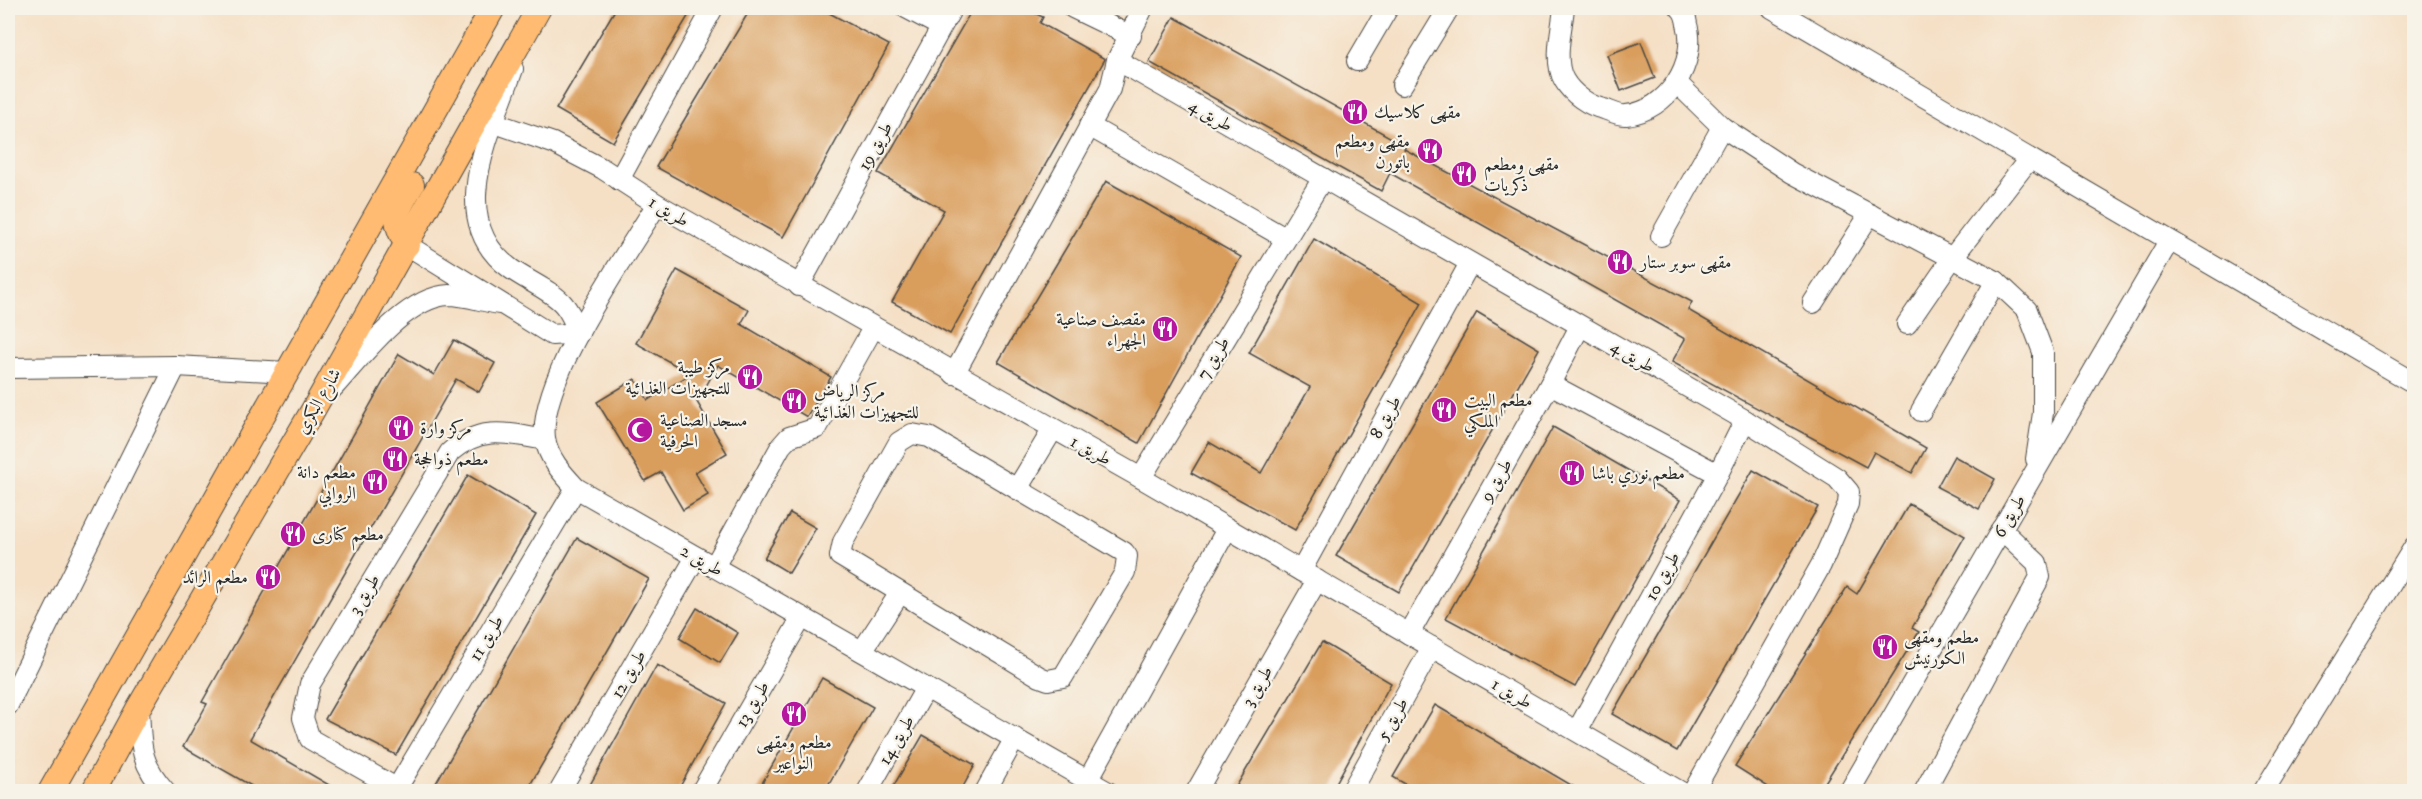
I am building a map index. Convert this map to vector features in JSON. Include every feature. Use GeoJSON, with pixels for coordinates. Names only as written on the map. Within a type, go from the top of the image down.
{"type":"FeatureCollection","features":[{"type":"Feature","properties":{"kind":"main road"},"geometry":{"type":"LineString","coordinates":[[50,792],[493,8]]}},
{"type":"Feature","properties":{"kind":"main road","name":"شارع البكري"},"geometry":{"type":"LineString","coordinates":[[93,792],[139,708],[313,410],[539,8]]}},
{"type":"Feature","properties":{"kind":"main road"},"geometry":{"type":"LineString","coordinates":[[406,245],[396,226],[398,210],[448,119],[472,48]]}},
{"type":"Feature","properties":{"kind":"street"},"geometry":{"type":"LineString","coordinates":[[619,180],[714,8]]}},
{"type":"Feature","properties":{"kind":"street"},"geometry":{"type":"LineString","coordinates":[[906,8],[940,26]]}},
{"type":"Feature","properties":{"kind":"street","name":"طريق 19"},"geometry":{"type":"LineString","coordinates":[[799,286],[940,26],[952,8]]}},
{"type":"Feature","properties":{"kind":"street"},"geometry":{"type":"LineString","coordinates":[[1073,8],[1131,36]]}},
{"type":"Feature","properties":{"kind":"street"},"geometry":{"type":"LineString","coordinates":[[954,374],[1110,89],[1117,60],[1143,8]]}},
{"type":"Feature","properties":{"kind":"street"},"geometry":{"type":"LineString","coordinates":[[1357,61],[1388,8]]}},
{"type":"Feature","properties":{"kind":"street"},"geometry":{"type":"LineString","coordinates":[[1402,85],[1449,8]]}},
{"type":"Feature","properties":{"kind":"street"},"geometry":{"type":"LineString","coordinates":[[1564,8],[1560,62],[1564,80],[1589,105],[1625,115],[1655,105],[1677,83],[1688,60],[1692,38],[1684,11],[1680,8]]}},
{"type":"Feature","properties":{"kind":"street"},"geometry":{"type":"LineString","coordinates":[[1772,8],[2169,241],[2415,382]]}},
{"type":"Feature","properties":{"kind":"street"},"geometry":{"type":"LineString","coordinates":[[525,33],[474,192],[477,227],[492,254],[564,304],[579,333]]}},
{"type":"Feature","properties":{"kind":"street","name":"طريق 4"},"geometry":{"type":"LineString","coordinates":[[1117,60],[1745,420],[1837,478],[1849,492],[1848,504],[1821,565],[1693,792]]}},
{"type":"Feature","properties":{"kind":"street"},"geometry":{"type":"LineString","coordinates":[[1677,83],[1722,127],[1792,173],[1996,281],[2027,310],[2043,352],[2043,413],[2034,471]]}},
{"type":"Feature","properties":{"kind":"street","name":"طريق 1"},"geometry":{"type":"LineString","coordinates":[[495,123],[553,143],[619,180],[799,286],[1142,478],[1682,792]]}},
{"type":"Feature","properties":{"kind":"street"},"geometry":{"type":"LineString","coordinates":[[1089,126],[1284,238]]}},
{"type":"Feature","properties":{"kind":"street"},"geometry":{"type":"LineString","coordinates":[[1661,236],[1722,127]]}},
{"type":"Feature","properties":{"kind":"street"},"geometry":{"type":"LineString","coordinates":[[1907,324],[1953,257],[2029,159]]}},
{"type":"Feature","properties":{"kind":"street","name":"طريق 7"},"geometry":{"type":"LineString","coordinates":[[1142,478],[1284,238],[1323,178]]}},
{"type":"Feature","properties":{"kind":"street"},"geometry":{"type":"LineString","coordinates":[[545,440],[548,401],[579,333],[657,204]]}},
{"type":"Feature","properties":{"kind":"street"},"geometry":{"type":"LineString","coordinates":[[1813,303],[1870,214]]}},
{"type":"Feature","properties":{"kind":"street","name":"طريق 6"},"geometry":{"type":"LineString","coordinates":[[1849,792],[2169,241]]}},
{"type":"Feature","properties":{"kind":"street"},"geometry":{"type":"LineString","coordinates":[[406,245],[552,335],[579,333]]}},
{"type":"Feature","properties":{"kind":"street","name":"طريق 8"},"geometry":{"type":"LineString","coordinates":[[1309,576],[1470,263]]}},
{"type":"Feature","properties":{"kind":"street"},"geometry":{"type":"LineString","coordinates":[[1921,411],[1996,281]]}},
{"type":"Feature","properties":{"kind":"street"},"geometry":{"type":"LineString","coordinates":[[313,410],[393,323],[422,302],[449,295],[500,304]]}},
{"type":"Feature","properties":{"kind":"street","name":"طريق 9"},"geometry":{"type":"LineString","coordinates":[[1408,634],[1550,384],[1580,326]]}},
{"type":"Feature","properties":{"kind":"street"},"geometry":{"type":"LineString","coordinates":[[714,567],[781,446],[789,437],[817,428],[873,328]]}},
{"type":"Feature","properties":{"kind":"street"},"geometry":{"type":"LineString","coordinates":[[8,368],[176,366],[287,372]]}},
{"type":"Feature","properties":{"kind":"street"},"geometry":{"type":"LineString","coordinates":[[8,705],[176,366]]}},
{"type":"Feature","properties":{"kind":"street"},"geometry":{"type":"LineString","coordinates":[[1550,384],[1718,474]]}},
{"type":"Feature","properties":{"kind":"street","name":"طريق 10"},"geometry":{"type":"LineString","coordinates":[[1577,731],[1718,474],[1745,420]]}},
{"type":"Feature","properties":{"kind":"street"},"geometry":{"type":"LineString","coordinates":[[1017,489],[1053,429]]}},
{"type":"Feature","properties":{"kind":"street","name":"طريق 3"},"geometry":{"type":"LineString","coordinates":[[400,790],[310,739],[303,718],[310,684],[450,452],[463,441],[480,434],[507,433],[545,440]]}},
{"type":"Feature","properties":{"kind":"street"},"geometry":{"type":"LineString","coordinates":[[905,436],[929,437],[1127,556],[1125,572],[1063,677],[1048,680],[900,593],[844,560],[840,551],[899,442],[905,436]]}},
{"type":"Feature","properties":{"kind":"street","name":"طريق 2"},"geometry":{"type":"LineString","coordinates":[[545,440],[551,457],[576,488],[1108,792]]}},
{"type":"Feature","properties":{"kind":"street","name":"طريق 11"},"geometry":{"type":"LineString","coordinates":[[400,790],[576,488]]}},
{"type":"Feature","properties":{"kind":"street"},"geometry":{"type":"LineString","coordinates":[[1088,780],[1227,529]]}},
{"type":"Feature","properties":{"kind":"street"},"geometry":{"type":"LineString","coordinates":[[1924,792],[2040,577],[2037,563],[2001,529]]}},
{"type":"Feature","properties":{"kind":"street"},"geometry":{"type":"LineString","coordinates":[[2263,792],[2415,548]]}},
{"type":"Feature","properties":{"kind":"street","name":"طريق 12"},"geometry":{"type":"LineString","coordinates":[[559,792],[696,557]]}},
{"type":"Feature","properties":{"kind":"street","name":"طريق 3"},"geometry":{"type":"LineString","coordinates":[[1196,792],[1309,576]]}},
{"type":"Feature","properties":{"kind":"street"},"geometry":{"type":"LineString","coordinates":[[862,651],[900,593]]}},
{"type":"Feature","properties":{"kind":"street","name":"طريق 13"},"geometry":{"type":"LineString","coordinates":[[701,792],[802,617]]}},
{"type":"Feature","properties":{"kind":"street","name":"طريق 5"},"geometry":{"type":"LineString","coordinates":[[1351,792],[1432,647]]}},
{"type":"Feature","properties":{"kind":"street","name":"طريق 14"},"geometry":{"type":"LineString","coordinates":[[867,792],[926,688]]}},
{"type":"Feature","properties":{"kind":"street"},"geometry":{"type":"LineString","coordinates":[[139,708],[141,745],[149,772],[166,792]]}},
{"type":"Feature","properties":{"kind":"street"},"geometry":{"type":"LineString","coordinates":[[984,792],[1015,738]]}},
{"type":"Feature","properties":{"kind":"building"},"geometry":{"type":"Polygon","coordinates":[[[616,8],[693,8],[613,142],[556,109],[616,8]]]}},
{"type":"Feature","properties":{"kind":"building"},"geometry":{"type":"Polygon","coordinates":[[[751,8],[820,8],[889,45],[783,237],[656,167],[751,8]]]}},
{"type":"Feature","properties":{"kind":"building"},"geometry":{"type":"Polygon","coordinates":[[[973,8],[1023,8],[1043,17],[1040,23],[1105,59],[950,334],[892,302],[944,210],[878,173],[973,8]]]}},
{"type":"Feature","properties":{"kind":"building"},"geometry":{"type":"Polygon","coordinates":[[[1174,17],[1406,146],[1404,149],[1692,302],[1688,310],[1926,448],[1912,473],[1874,452],[1866,467],[1672,362],[1685,339],[1390,173],[1381,191],[1149,62],[1174,17]]]}},
{"type":"Feature","properties":{"kind":"building"},"geometry":{"type":"Polygon","coordinates":[[[1641,42],[1655,78],[1621,91],[1607,55],[1641,42]]]}},
{"type":"Feature","properties":{"kind":"building"},"geometry":{"type":"Polygon","coordinates":[[[1106,181],[1241,257],[1139,443],[998,362],[1106,181]]]}},
{"type":"Feature","properties":{"kind":"building"},"geometry":{"type":"Polygon","coordinates":[[[1314,239],[1422,303],[1295,530],[1191,473],[1209,442],[1261,473],[1310,387],[1249,353],[1314,239]]]}},
{"type":"Feature","properties":{"kind":"building"},"geometry":{"type":"Polygon","coordinates":[[[677,270],[749,310],[741,324],[831,377],[807,417],[718,365],[697,402],[727,453],[695,472],[708,495],[683,510],[661,472],[645,481],[597,402],[635,379],[648,400],[691,374],[636,343],[677,270]]]}},
{"type":"Feature","properties":{"kind":"building"},"geometry":{"type":"Polygon","coordinates":[[[1477,312],[1539,349],[1399,592],[1336,556],[1477,312]]]}},
{"type":"Feature","properties":{"kind":"building"},"geometry":{"type":"Polygon","coordinates":[[[454,340],[495,363],[479,392],[456,379],[250,739],[341,792],[262,792],[183,747],[207,704],[202,702],[399,354],[434,375],[454,340]]]}},
{"type":"Feature","properties":{"kind":"building"},"geometry":{"type":"Polygon","coordinates":[[[1553,427],[1680,500],[1575,687],[1446,618],[1553,427]]]}},
{"type":"Feature","properties":{"kind":"building"},"geometry":{"type":"Polygon","coordinates":[[[1954,456],[1995,479],[1979,509],[1937,487],[1954,456]]]}},
{"type":"Feature","properties":{"kind":"building"},"geometry":{"type":"Polygon","coordinates":[[[1753,470],[1818,507],[1677,751],[1612,714],[1753,470]]]}},
{"type":"Feature","properties":{"kind":"building"},"geometry":{"type":"Polygon","coordinates":[[[468,475],[536,515],[396,755],[325,719],[468,475]]]}},
{"type":"Feature","properties":{"kind":"building"},"geometry":{"type":"Polygon","coordinates":[[[1909,504],[1965,536],[1912,628],[1919,632],[1819,792],[1776,792],[1735,766],[1847,587],[1857,594],[1909,504]]]}},
{"type":"Feature","properties":{"kind":"building"},"geometry":{"type":"Polygon","coordinates":[[[790,513],[816,528],[789,573],[764,558],[790,513]]]}},
{"type":"Feature","properties":{"kind":"building"},"geometry":{"type":"Polygon","coordinates":[[[577,538],[649,579],[526,792],[451,792],[436,783],[577,538]]]}},
{"type":"Feature","properties":{"kind":"building"},"geometry":{"type":"Polygon","coordinates":[[[697,608],[738,633],[720,663],[679,638],[697,608]]]}},
{"type":"Feature","properties":{"kind":"building"},"geometry":{"type":"Polygon","coordinates":[[[1322,642],[1391,683],[1331,792],[1233,792],[1322,642]]]}},
{"type":"Feature","properties":{"kind":"building"},"geometry":{"type":"Polygon","coordinates":[[[657,665],[726,703],[677,792],[586,792],[657,665]]]}},
{"type":"Feature","properties":{"kind":"building"},"geometry":{"type":"Polygon","coordinates":[[[822,678],[873,707],[824,792],[757,792],[822,678]]]}},
{"type":"Feature","properties":{"kind":"building"},"geometry":{"type":"Polygon","coordinates":[[[1435,705],[1583,792],[1419,792],[1393,777],[1435,705]]]}},
{"type":"Feature","properties":{"kind":"building"},"geometry":{"type":"Polygon","coordinates":[[[923,735],[975,765],[960,792],[890,792],[923,735]]]}},
{"type":"Feature","properties":{"kind":"place","name":"مقهى كلاسيك"},"geometry":{"type":"Point","coordinates":[1355,112]}},
{"type":"Feature","properties":{"kind":"place","name":"مقهى ومطعم باتورن"},"geometry":{"type":"Point","coordinates":[1430,151]}},
{"type":"Feature","properties":{"kind":"place","name":"مقهى ومطعم ذكريات"},"geometry":{"type":"Point","coordinates":[1464,174]}},
{"type":"Feature","properties":{"kind":"place","name":"مقهى سوبر ستار"},"geometry":{"type":"Point","coordinates":[1620,262]}},
{"type":"Feature","properties":{"kind":"place","name":"مقصف صناعية الجهراء"},"geometry":{"type":"Point","coordinates":[1165,329]}},
{"type":"Feature","properties":{"kind":"place","name":"مركز طيبة للتجهيزات الغذائية"},"geometry":{"type":"Point","coordinates":[750,377]}},
{"type":"Feature","properties":{"kind":"place","name":"مركز الرياض للتجهيزات الغذائية"},"geometry":{"type":"Point","coordinates":[794,401]}},
{"type":"Feature","properties":{"kind":"place","name":"مطعم البيت الملكي"},"geometry":{"type":"Point","coordinates":[1444,410]}},
{"type":"Feature","properties":{"kind":"place","name":"مركز وارة"},"geometry":{"type":"Point","coordinates":[401,428]}},
{"type":"Feature","properties":{"kind":"place","name":"مسجد الصناعية الحرفية"},"geometry":{"type":"Point","coordinates":[640,430]}},
{"type":"Feature","properties":{"kind":"place","name":"مطعم ذوالحجة"},"geometry":{"type":"Point","coordinates":[395,459]}},
{"type":"Feature","properties":{"kind":"place","name":"مطعم نوري باشا"},"geometry":{"type":"Point","coordinates":[1572,473]}},
{"type":"Feature","properties":{"kind":"place","name":"مطعم دانة الروابي"},"geometry":{"type":"Point","coordinates":[375,482]}},
{"type":"Feature","properties":{"kind":"place","name":"مطعم كنارى"},"geometry":{"type":"Point","coordinates":[293,534]}},
{"type":"Feature","properties":{"kind":"place","name":"مطعم الرائد"},"geometry":{"type":"Point","coordinates":[268,577]}},
{"type":"Feature","properties":{"kind":"place","name":"مطعم ومقهى الكورنيش"},"geometry":{"type":"Point","coordinates":[1885,647]}},
{"type":"Feature","properties":{"kind":"place","name":"مطعم ومقهى النواعير"},"geometry":{"type":"Point","coordinates":[794,714]}}]}
